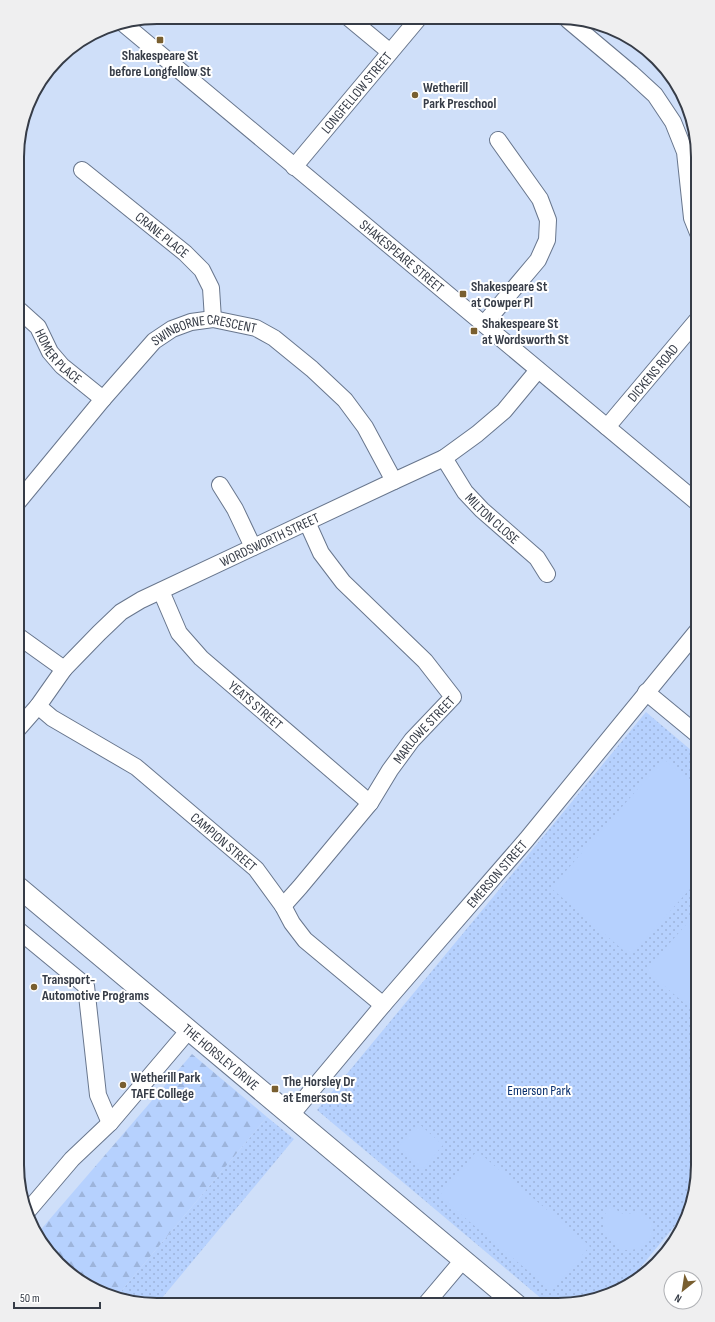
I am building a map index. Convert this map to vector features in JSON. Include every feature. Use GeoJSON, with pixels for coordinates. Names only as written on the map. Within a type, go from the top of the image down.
{"type":"FeatureCollection","features":[{"type":"Feature","properties":{"kind":"main road","name":"THE HORSLEY DRIVE"},"geometry":{"type":"LineString","coordinates":[[24,892],[509,1298]]}},
{"type":"Feature","properties":{"kind":"street"},"geometry":{"type":"LineString","coordinates":[[356,24],[390,52]]}},
{"type":"Feature","properties":{"kind":"street","name":"LONGFELLOW STREET"},"geometry":{"type":"LineString","coordinates":[[294,167],[414,24]]}},
{"type":"Feature","properties":{"kind":"street"},"geometry":{"type":"LineString","coordinates":[[574,25],[656,95],[673,122],[685,152],[691,209]]}},
{"type":"Feature","properties":{"kind":"street","name":"SHAKESPEARE STREET"},"geometry":{"type":"LineString","coordinates":[[128,28],[691,497]]}},
{"type":"Feature","properties":{"kind":"street"},"geometry":{"type":"LineString","coordinates":[[484,324],[538,260],[547,240],[548,220],[540,199],[498,140]]}},
{"type":"Feature","properties":{"kind":"street","name":"CRANE PLACE"},"geometry":{"type":"LineString","coordinates":[[82,170],[185,253],[202,270],[211,288],[213,319]]}},
{"type":"Feature","properties":{"kind":"street","name":"HOMER PLACE"},"geometry":{"type":"LineString","coordinates":[[24,314],[38,327],[50,352],[62,366],[103,399]]}},
{"type":"Feature","properties":{"kind":"street","name":"SWINBORNE CRESCENT"},"geometry":{"type":"LineString","coordinates":[[24,492],[154,341],[172,329],[192,322],[213,319],[256,328],[274,338],[312,369],[345,400],[365,426],[394,481]]}},
{"type":"Feature","properties":{"kind":"street","name":"DICKENS ROAD"},"geometry":{"type":"LineString","coordinates":[[607,427],[691,327]]}},
{"type":"Feature","properties":{"kind":"street","name":"WORDSWORTH STREET"},"geometry":{"type":"LineString","coordinates":[[24,723],[38,706],[64,669],[121,612],[141,600],[444,458],[477,434],[504,411],[538,370]]}},
{"type":"Feature","properties":{"kind":"street","name":"MILTON CLOSE"},"geometry":{"type":"LineString","coordinates":[[444,458],[465,492],[482,510],[537,558],[547,574]]}},
{"type":"Feature","properties":{"kind":"street"},"geometry":{"type":"LineString","coordinates":[[220,485],[235,509],[253,547]]}},
{"type":"Feature","properties":{"kind":"street","name":"MARLOWE STREET"},"geometry":{"type":"LineString","coordinates":[[283,906],[300,888],[370,803],[390,770],[412,740],[453,696],[426,661],[343,582],[321,553],[307,522]]}},
{"type":"Feature","properties":{"kind":"street","name":"YEATS STREET"},"geometry":{"type":"LineString","coordinates":[[161,591],[179,633],[201,658],[370,803]]}},
{"type":"Feature","properties":{"kind":"street","name":"EMERSON STREET"},"geometry":{"type":"LineString","coordinates":[[291,1115],[383,1005],[527,839],[691,638]]}},
{"type":"Feature","properties":{"kind":"street"},"geometry":{"type":"LineString","coordinates":[[24,640],[64,669]]}},
{"type":"Feature","properties":{"kind":"street"},"geometry":{"type":"LineString","coordinates":[[646,692],[691,729]]}},
{"type":"Feature","properties":{"kind":"street","name":"CAMPION STREET"},"geometry":{"type":"LineString","coordinates":[[38,706],[52,718],[136,767],[256,870],[283,906],[292,923],[305,940],[383,1005]]}},
{"type":"Feature","properties":{"kind":"street"},"geometry":{"type":"LineString","coordinates":[[24,935],[86,986],[98,1095],[110,1122]]}},
{"type":"Feature","properties":{"kind":"street"},"geometry":{"type":"LineString","coordinates":[[31,1207],[72,1159],[110,1122],[189,1030]]}},
{"type":"Feature","properties":{"kind":"street"},"geometry":{"type":"LineString","coordinates":[[431,1298],[463,1260]]}},
{"type":"Feature","properties":{"kind":"green space","name":"Emerson Park"},"geometry":{"type":"Polygon","coordinates":[[[646,712],[691,750],[691,1173],[684,1207],[678,1222],[636,1273],[617,1284],[600,1291],[566,1298],[541,1298],[317,1110],[646,712]]]}},
{"type":"Feature","properties":{"kind":"green space"},"geometry":{"type":"Polygon","coordinates":[[[664,759],[691,783],[691,888],[630,956],[551,888],[664,759]]]}},
{"type":"Feature","properties":{"kind":"green space"},"geometry":{"type":"Polygon","coordinates":[[[691,919],[691,1009],[646,970],[691,919]]]}},
{"type":"Feature","properties":{"kind":"green space"},"geometry":{"type":"Polygon","coordinates":[[[192,1054],[267,1117],[120,1292],[106,1288],[76,1270],[63,1259],[41,1229],[192,1054]]]}},
{"type":"Feature","properties":{"kind":"green space"},"geometry":{"type":"Polygon","coordinates":[[[267,1117],[294,1139],[162,1298],[140,1297],[120,1292],[267,1117]]]}},
{"type":"Feature","properties":{"kind":"green space"},"geometry":{"type":"Polygon","coordinates":[[[418,1123],[443,1145],[423,1169],[398,1147],[418,1123]]]}},
{"type":"Feature","properties":{"kind":"green space"},"geometry":{"type":"Polygon","coordinates":[[[477,1151],[590,1246],[552,1291],[439,1196],[477,1151]]]}},
{"type":"Feature","properties":{"kind":"green space"},"geometry":{"type":"Polygon","coordinates":[[[610,1205],[621,1213],[625,1214],[640,1212],[653,1225],[651,1237],[645,1245],[641,1248],[623,1250],[612,1241],[605,1230],[604,1225],[604,1218],[610,1205]]]}},
{"type":"Feature","properties":{"kind":"place","name":"Shakespeare St before Longfellow St"},"geometry":{"type":"Point","coordinates":[160,40]}},
{"type":"Feature","properties":{"kind":"place","name":"Wetherill Park Preschool"},"geometry":{"type":"Point","coordinates":[415,95]}},
{"type":"Feature","properties":{"kind":"place","name":"Shakespeare St at Cowper Pl"},"geometry":{"type":"Point","coordinates":[463,294]}},
{"type":"Feature","properties":{"kind":"place","name":"Shakespeare St at Wordsworth St"},"geometry":{"type":"Point","coordinates":[474,331]}},
{"type":"Feature","properties":{"kind":"place","name":"Transport- Automotive Programs"},"geometry":{"type":"Point","coordinates":[34,987]}},
{"type":"Feature","properties":{"kind":"place","name":"Wetherill Park TAFE College"},"geometry":{"type":"Point","coordinates":[123,1085]}},
{"type":"Feature","properties":{"kind":"place","name":"The Horsley Dr at Emerson St"},"geometry":{"type":"Point","coordinates":[275,1089]}}]}
